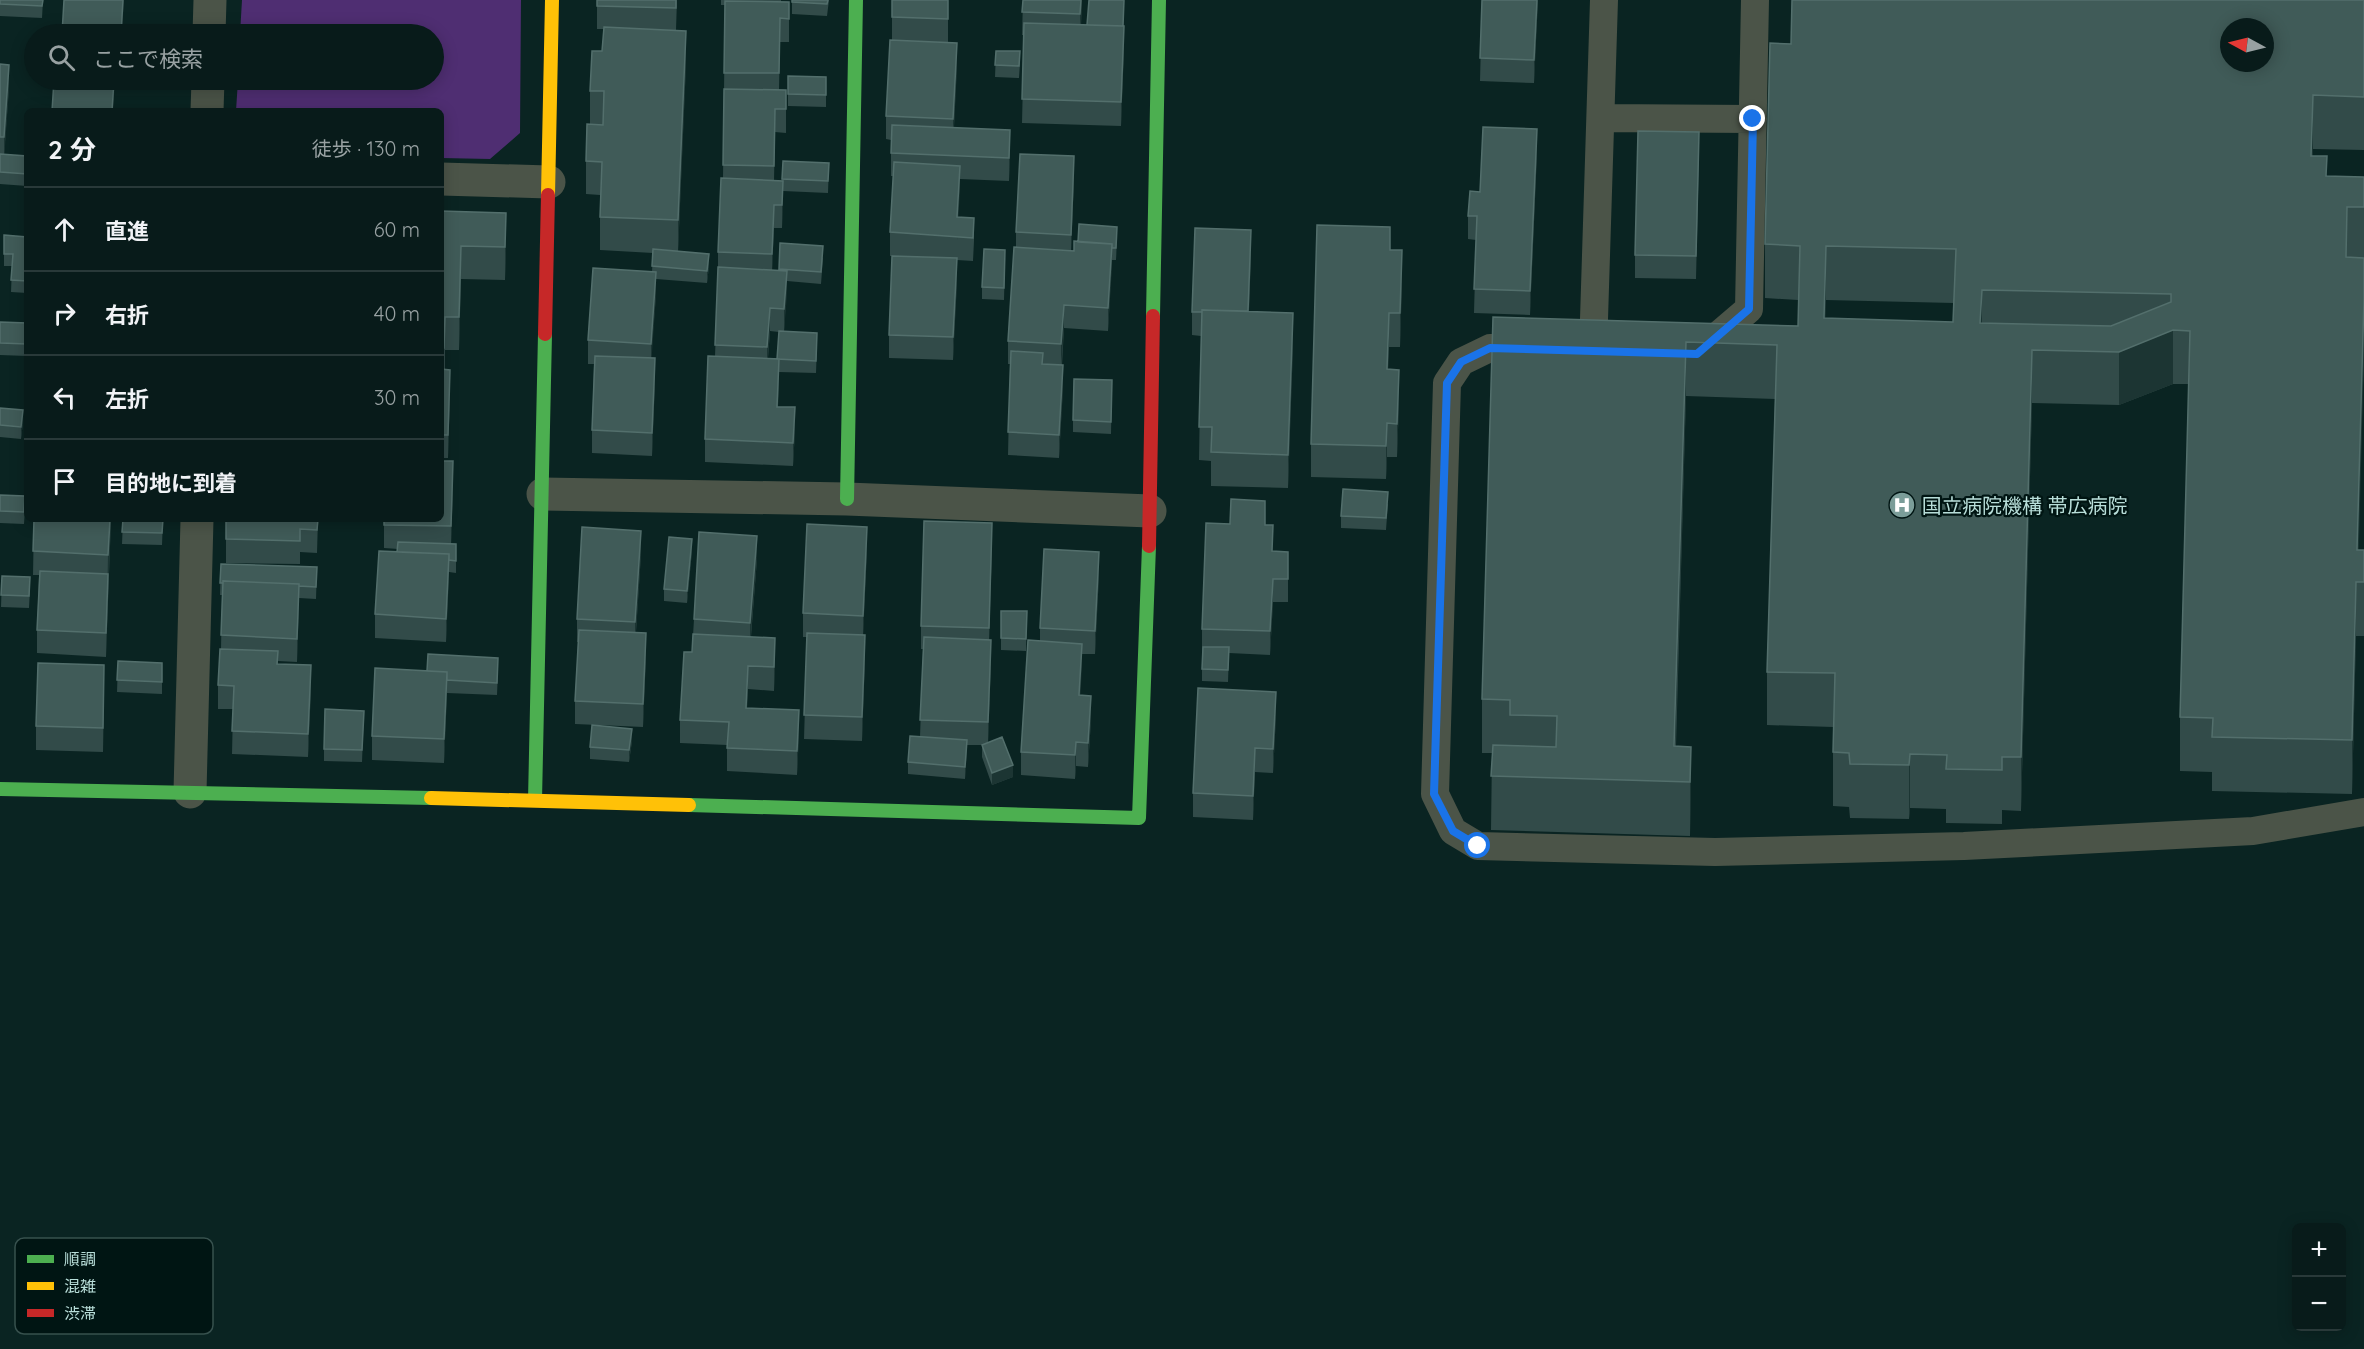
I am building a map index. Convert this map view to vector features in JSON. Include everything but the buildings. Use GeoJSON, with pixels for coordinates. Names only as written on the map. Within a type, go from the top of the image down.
{"type":"FeatureCollection","features":[{"type":"Feature","properties":{"kind":"street"},"geometry":{"type":"LineString","coordinates":[[209,24],[210,0]]}},
{"type":"Feature","properties":{"kind":"street"},"geometry":{"type":"LineString","coordinates":[[535,800],[552,0]]}},
{"type":"Feature","properties":{"kind":"street"},"geometry":{"type":"LineString","coordinates":[[847,499],[856,0]]}},
{"type":"Feature","properties":{"kind":"street"},"geometry":{"type":"LineString","coordinates":[[0,789],[535,800],[1140,818],[1149,511],[1159,0]]}},
{"type":"Feature","properties":{"kind":"street"},"geometry":{"type":"LineString","coordinates":[[207,108],[208,90]]}},
{"type":"Feature","properties":{"kind":"street"},"geometry":{"type":"LineString","coordinates":[[444,179],[549,182]]}},
{"type":"Feature","properties":{"kind":"street"},"geometry":{"type":"LineString","coordinates":[[543,494],[847,499],[1149,511]]}},
{"type":"Feature","properties":{"kind":"street"},"geometry":{"type":"LineString","coordinates":[[190,792],[197,522]]}},
{"type":"Feature","properties":{"kind":"lane"},"geometry":{"type":"LineString","coordinates":[[1604,0],[1601,118],[1585,350],[1490,348],[1461,362],[1447,383],[1434,794],[1453,831],[1478,846],[1714,852],[1964,846],[2253,831],[2364,812]]}},
{"type":"Feature","properties":{"kind":"lane"},"geometry":{"type":"LineString","coordinates":[[1674,353],[1697,354],[1749,309],[1755,0]]}},
{"type":"Feature","properties":{"kind":"lane"},"geometry":{"type":"LineString","coordinates":[[1601,118],[1753,119]]}},
{"type":"Feature","properties":{"kind":"shaded area"},"geometry":{"type":"Polygon","coordinates":[[[242,0],[521,0],[520,133],[490,159],[444,158],[444,108],[236,108],[237,90],[444,90],[444,24],[241,24],[242,0]]]}},
{"type":"Feature","properties":{"kind":"traffic: fast"},"geometry":{"type":"LineString","coordinates":[[847,499],[856,0]]}},
{"type":"Feature","properties":{"kind":"traffic: fast"},"geometry":{"type":"LineString","coordinates":[[1153,316],[1159,0]]}},
{"type":"Feature","properties":{"kind":"traffic: fast"},"geometry":{"type":"LineString","coordinates":[[535,800],[545,334]]}},
{"type":"Feature","properties":{"kind":"traffic: fast"},"geometry":{"type":"LineString","coordinates":[[689,805],[1139,818],[1149,546]]}},
{"type":"Feature","properties":{"kind":"traffic: fast"},"geometry":{"type":"LineString","coordinates":[[0,789],[431,798]]}},
{"type":"Feature","properties":{"kind":"traffic: slow"},"geometry":{"type":"LineString","coordinates":[[548,195],[552,0]]}},
{"type":"Feature","properties":{"kind":"traffic: slow"},"geometry":{"type":"LineString","coordinates":[[431,798],[689,805]]}},
{"type":"Feature","properties":{"kind":"traffic: jam"},"geometry":{"type":"LineString","coordinates":[[545,334],[548,195]]}},
{"type":"Feature","properties":{"kind":"traffic: jam"},"geometry":{"type":"LineString","coordinates":[[1149,546],[1153,316]]}},
{"type":"Feature","properties":{"kind":"place","name":"国立病院機構 帯広病院"},"geometry":{"type":"Point","coordinates":[1902,505]}},
{"type":"Feature","properties":{"kind":"route"},"geometry":{"type":"LineString","coordinates":[[1478,846],[1453,831],[1434,794],[1447,383],[1461,362],[1490,348],[1697,354],[1749,309],[1753,119]]}}]}
